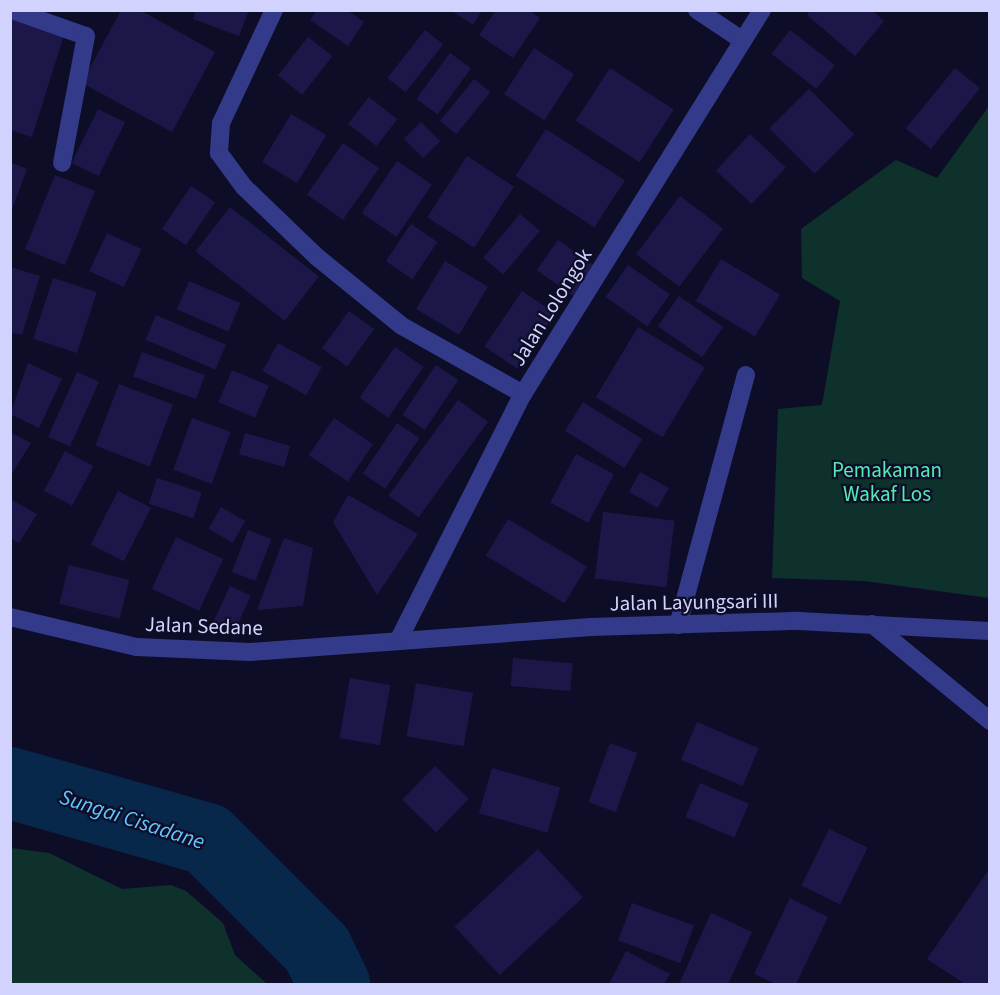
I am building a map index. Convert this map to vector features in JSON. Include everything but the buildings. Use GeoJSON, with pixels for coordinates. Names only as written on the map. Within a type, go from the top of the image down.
{"type":"FeatureCollection","features":[{"type":"Feature","properties":{"kind":"street"},"geometry":{"type":"LineString","coordinates":[[12,10],[86,36],[62,163]]}},
{"type":"Feature","properties":{"kind":"street"},"geometry":{"type":"LineString","coordinates":[[274,10],[220,123],[219,153],[244,187],[317,257],[402,326],[523,394]]}},
{"type":"Feature","properties":{"kind":"street"},"geometry":{"type":"LineString","coordinates":[[697,10],[742,40]]}},
{"type":"Feature","properties":{"kind":"street","name":"Jalan Lolongok"},"geometry":{"type":"LineString","coordinates":[[399,639],[523,394],[762,10]]}},
{"type":"Feature","properties":{"kind":"street"},"geometry":{"type":"LineString","coordinates":[[678,625],[746,375]]}},
{"type":"Feature","properties":{"kind":"street","name":"Jalan Sedane"},"geometry":{"type":"LineString","coordinates":[[10,616],[68,634],[194,651],[323,649],[399,639]]}},
{"type":"Feature","properties":{"kind":"street"},"geometry":{"type":"LineString","coordinates":[[872,624],[990,721]]}},
{"type":"Feature","properties":{"kind":"street","name":"Jalan Layungsari III"},"geometry":{"type":"LineString","coordinates":[[399,639],[678,625],[872,624],[990,631]]}},
{"type":"Feature","properties":{"kind":"green space","name":"Pemakaman Wakaf Los"},"geometry":{"type":"Polygon","coordinates":[[[989,106],[989,598],[864,581],[772,578],[778,409],[822,405],[840,301],[802,278],[801,229],[896,160],[937,178],[989,106]]]}},
{"type":"Feature","properties":{"kind":"green space"},"geometry":{"type":"Polygon","coordinates":[[[11,848],[49,853],[122,889],[171,885],[186,891],[223,923],[235,955],[267,984],[11,984],[11,848]]]}},
{"type":"Feature","properties":{"kind":"waterway","name":"Sungai Cisadane"},"geometry":{"type":"LineString","coordinates":[[10,783],[207,839],[317,949],[334,984]]}}]}
